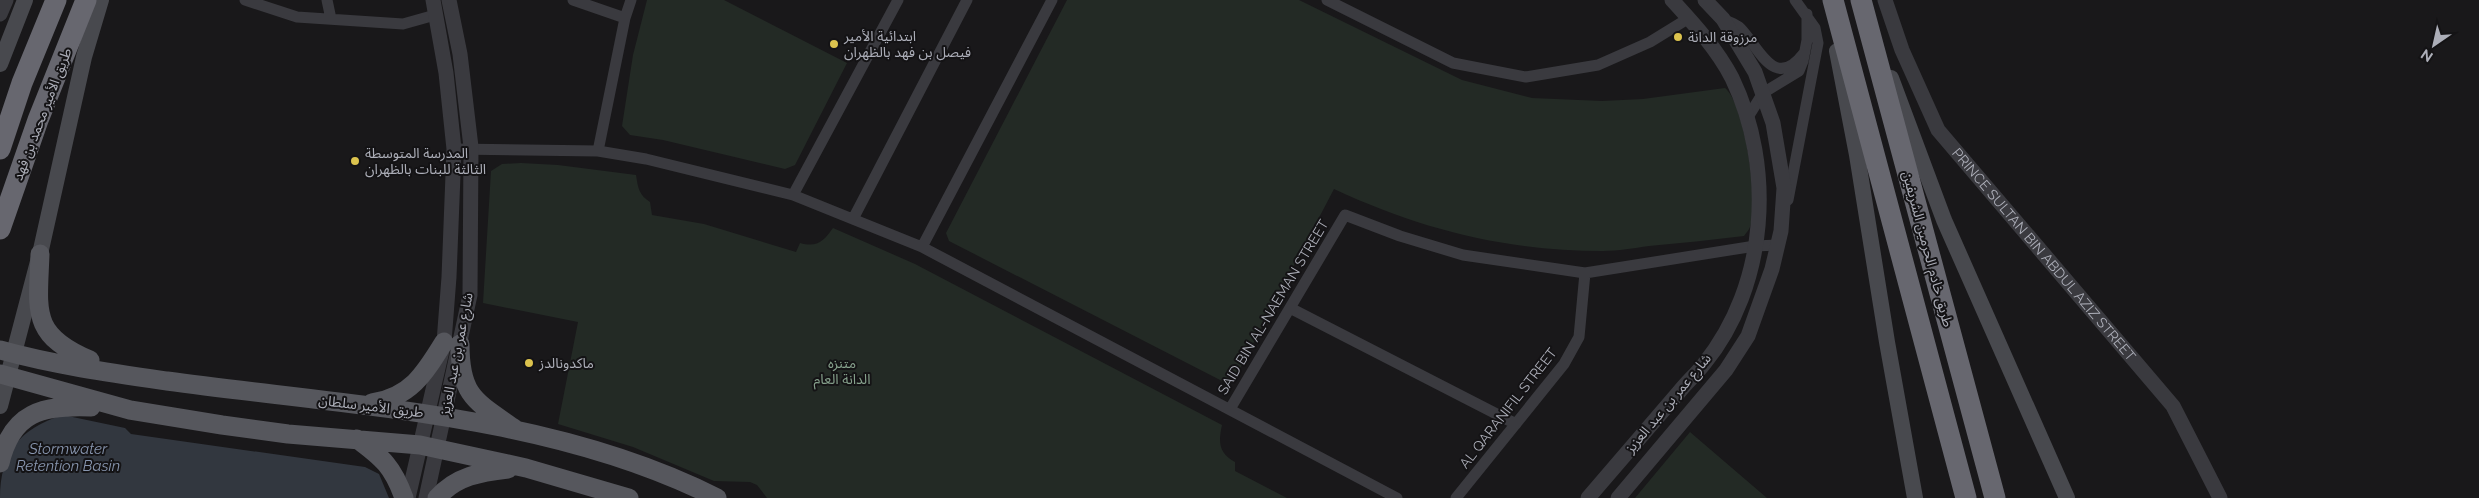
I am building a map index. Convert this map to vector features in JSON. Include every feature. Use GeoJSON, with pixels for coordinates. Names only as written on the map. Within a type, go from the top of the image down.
{"type":"FeatureCollection","features":[{"type":"Feature","properties":{"kind":"highway","name":"طريق الأمير محمد بن فهد"},"geometry":{"type":"LineString","coordinates":[[0,149],[22,83],[56,0]]}},
{"type":"Feature","properties":{"kind":"highway","name":"طريق الأمير محمد بن فهد"},"geometry":{"type":"LineString","coordinates":[[0,229],[38,120],[86,0]]}},
{"type":"Feature","properties":{"kind":"highway","name":"طريق خادم الحرمين الشريفين"},"geometry":{"type":"LineString","coordinates":[[1833,0],[1966,498]]}},
{"type":"Feature","properties":{"kind":"highway","name":"طريق خادم الحرمين الشريفين"},"geometry":{"type":"LineString","coordinates":[[1862,0],[1995,498]]}},
{"type":"Feature","properties":{"kind":"main road"},"geometry":{"type":"LineString","coordinates":[[0,64],[25,0]]}},
{"type":"Feature","properties":{"kind":"main road"},"geometry":{"type":"LineString","coordinates":[[0,406],[7,352],[40,254],[84,57],[101,0]]}},
{"type":"Feature","properties":{"kind":"main road"},"geometry":{"type":"LineString","coordinates":[[1826,0],[1857,155],[1887,342],[1915,498]]}},
{"type":"Feature","properties":{"kind":"main road"},"geometry":{"type":"LineString","coordinates":[[1862,0],[1944,220],[2067,498]]}},
{"type":"Feature","properties":{"kind":"main road"},"geometry":{"type":"LineString","coordinates":[[40,254],[40,312],[51,338],[63,348],[123,374]]}},
{"type":"Feature","properties":{"kind":"main road"},"geometry":{"type":"LineString","coordinates":[[356,405],[390,400],[414,386],[452,343],[470,394],[479,404],[520,432]]}},
{"type":"Feature","properties":{"kind":"main road","name":"طريق الأمير سلطان"},"geometry":{"type":"LineString","coordinates":[[7,352],[123,374],[435,415],[520,432],[624,459],[717,498]]}},
{"type":"Feature","properties":{"kind":"main road"},"geometry":{"type":"LineString","coordinates":[[3,375],[130,410]]}},
{"type":"Feature","properties":{"kind":"main road"},"geometry":{"type":"LineString","coordinates":[[0,463],[4,446],[15,426],[38,411],[64,406],[130,410],[288,434],[356,438],[428,447],[526,468],[629,498]]}},
{"type":"Feature","properties":{"kind":"main road"},"geometry":{"type":"LineString","coordinates":[[356,438],[382,457],[395,473],[406,498]]}},
{"type":"Feature","properties":{"kind":"main road"},"geometry":{"type":"LineString","coordinates":[[437,498],[448,488],[474,474],[526,468]]}},
{"type":"Feature","properties":{"kind":"street"},"geometry":{"type":"LineString","coordinates":[[0,14],[6,0]]}},
{"type":"Feature","properties":{"kind":"street"},"geometry":{"type":"LineString","coordinates":[[245,0],[296,17],[403,24],[434,8],[446,73],[454,149],[452,343]]}},
{"type":"Feature","properties":{"kind":"street"},"geometry":{"type":"LineString","coordinates":[[327,0],[331,19]]}},
{"type":"Feature","properties":{"kind":"street","name":"شارع عمر بن عبد العزيز"},"geometry":{"type":"LineString","coordinates":[[428,447],[452,343],[470,295],[471,150],[460,54],[449,0]]}},
{"type":"Feature","properties":{"kind":"street"},"geometry":{"type":"LineString","coordinates":[[573,0],[625,18]]}},
{"type":"Feature","properties":{"kind":"street"},"geometry":{"type":"LineString","coordinates":[[598,151],[625,18],[631,0]]}},
{"type":"Feature","properties":{"kind":"street"},"geometry":{"type":"LineString","coordinates":[[793,195],[898,0]]}},
{"type":"Feature","properties":{"kind":"street"},"geometry":{"type":"LineString","coordinates":[[853,219],[967,0]]}},
{"type":"Feature","properties":{"kind":"street"},"geometry":{"type":"LineString","coordinates":[[922,247],[1052,0]]}},
{"type":"Feature","properties":{"kind":"street"},"geometry":{"type":"LineString","coordinates":[[1327,0],[1453,63],[1526,77],[1598,65],[1650,42],[1689,18]]}},
{"type":"Feature","properties":{"kind":"street","name":"شارع عمر بن عبد العزيز"},"geometry":{"type":"LineString","coordinates":[[1588,498],[1705,364],[1730,324],[1752,268],[1760,183],[1748,117],[1731,76],[1700,30],[1672,0]]}},
{"type":"Feature","properties":{"kind":"street"},"geometry":{"type":"LineString","coordinates":[[1705,0],[1723,19],[1755,72],[1773,122],[1784,188],[1779,238]]}},
{"type":"Feature","properties":{"kind":"street"},"geometry":{"type":"LineString","coordinates":[[1618,498],[1726,370],[1748,336],[1772,269],[1818,43],[1815,28],[1795,0]]}},
{"type":"Feature","properties":{"kind":"street"},"geometry":{"type":"LineString","coordinates":[[1748,117],[1763,93],[1799,72],[1804,52],[1807,17],[1804,0]]}},
{"type":"Feature","properties":{"kind":"street","name":"PRINCE SULTAN BIN ABDUL AZIZ STREET"},"geometry":{"type":"LineString","coordinates":[[1885,0],[1902,50],[1938,130],[2173,406],[2220,498]]}},
{"type":"Feature","properties":{"kind":"street"},"geometry":{"type":"LineString","coordinates":[[1723,19],[1738,26],[1766,62],[1780,69],[1789,67],[1804,52]]}},
{"type":"Feature","properties":{"kind":"street"},"geometry":{"type":"LineString","coordinates":[[454,149],[598,151],[702,172],[793,195],[922,247],[1398,498]]}},
{"type":"Feature","properties":{"kind":"street","name":"SAID BIN AL-NAEMAN STREET"},"geometry":{"type":"LineString","coordinates":[[1230,409],[1345,215],[1400,236],[1464,255],[1585,273],[1755,246],[1779,238]]}},
{"type":"Feature","properties":{"kind":"street","name":"AL QARANIFIL STREET"},"geometry":{"type":"LineString","coordinates":[[1456,498],[1564,364],[1579,337],[1585,273]]}},
{"type":"Feature","properties":{"kind":"street"},"geometry":{"type":"LineString","coordinates":[[1290,308],[1516,424]]}},
{"type":"Feature","properties":{"kind":"street"},"geometry":{"type":"LineString","coordinates":[[406,498],[428,447]]}},
{"type":"Feature","properties":{"kind":"street"},"geometry":{"type":"LineString","coordinates":[[426,498],[428,447]]}},
{"type":"Feature","properties":{"kind":"street"},"geometry":{"type":"LineString","coordinates":[[581,483],[600,498]]}},
{"type":"Feature","properties":{"kind":"green space"},"geometry":{"type":"Polygon","coordinates":[[[647,0],[724,0],[847,63],[795,165],[785,169],[663,140],[630,135],[622,126],[633,55],[647,0]]]}},
{"type":"Feature","properties":{"kind":"green space"},"geometry":{"type":"Polygon","coordinates":[[[1067,0],[1299,0],[1462,80],[1532,98],[1602,101],[1643,99],[1725,88],[1739,113],[1748,154],[1753,197],[1750,227],[1744,236],[1614,250],[1567,250],[1533,247],[1499,242],[1432,227],[1334,189],[1234,380],[1224,382],[949,241],[946,233],[1067,0]]]}},
{"type":"Feature","properties":{"kind":"green space","name":"متنزه الدانة العام"},"geometry":{"type":"Polygon","coordinates":[[[502,164],[558,165],[636,175],[637,184],[643,197],[650,202],[652,215],[704,224],[796,252],[800,243],[816,244],[826,237],[833,228],[915,264],[1222,425],[1221,447],[1226,455],[1235,462],[1235,471],[1287,498],[767,498],[757,485],[750,482],[714,481],[633,447],[558,424],[578,322],[483,303],[491,171],[502,164]]]}},
{"type":"Feature","properties":{"kind":"green space"},"geometry":{"type":"Polygon","coordinates":[[[1690,432],[1767,498],[1635,498],[1690,432]]]}},
{"type":"Feature","properties":{"kind":"water","name":"Stormwater Retention Basin"},"geometry":{"type":"Polygon","coordinates":[[[63,415],[125,428],[131,434],[365,467],[379,474],[389,498],[0,498],[4,468],[15,444],[35,427],[63,415]]]}},
{"type":"Feature","properties":{"kind":"place","name":"مرزوقة الدانة"},"geometry":{"type":"Point","coordinates":[1678,37]}},
{"type":"Feature","properties":{"kind":"place","name":"ابتدائية الأمير فيصل بن فهد بالظهران"},"geometry":{"type":"Point","coordinates":[834,44]}},
{"type":"Feature","properties":{"kind":"place","name":"المدرسة المتوسطة الثالثة للبنات بالظهران"},"geometry":{"type":"Point","coordinates":[355,161]}},
{"type":"Feature","properties":{"kind":"place","name":"ماكدونالدز"},"geometry":{"type":"Point","coordinates":[529,363]}}]}
